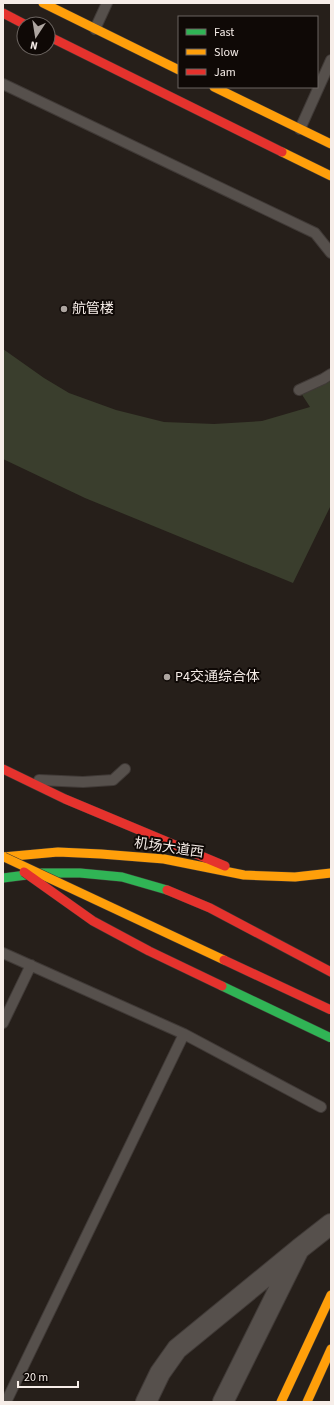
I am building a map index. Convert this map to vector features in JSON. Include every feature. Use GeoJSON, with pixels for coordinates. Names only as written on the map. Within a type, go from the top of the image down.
{"type":"FeatureCollection","features":[{"type":"Feature","properties":{"kind":"main road"},"geometry":{"type":"LineString","coordinates":[[43,3],[178,70]]}},
{"type":"Feature","properties":{"kind":"main road"},"geometry":{"type":"LineString","coordinates":[[3,13],[16,20]]}},
{"type":"Feature","properties":{"kind":"main road"},"geometry":{"type":"LineString","coordinates":[[56,40],[331,176]]}},
{"type":"Feature","properties":{"kind":"main road"},"geometry":{"type":"LineString","coordinates":[[216,88],[331,144]]}},
{"type":"Feature","properties":{"kind":"main road"},"geometry":{"type":"LineString","coordinates":[[3,769],[65,799],[244,875]]}},
{"type":"Feature","properties":{"kind":"main road","name":"机场大道西"},"geometry":{"type":"LineString","coordinates":[[3,857],[58,852],[100,854],[164,859],[244,875],[295,876],[331,873]]}},
{"type":"Feature","properties":{"kind":"main road"},"geometry":{"type":"LineString","coordinates":[[3,857],[331,1010]]}},
{"type":"Feature","properties":{"kind":"main road"},"geometry":{"type":"LineString","coordinates":[[3,857],[100,924],[149,951],[331,1038]]}},
{"type":"Feature","properties":{"kind":"main road"},"geometry":{"type":"LineString","coordinates":[[3,878],[42,873],[80,873],[122,877],[168,890],[210,908],[331,972]]}},
{"type":"Feature","properties":{"kind":"main road"},"geometry":{"type":"LineString","coordinates":[[281,1402],[331,1295]]}},
{"type":"Feature","properties":{"kind":"main road"},"geometry":{"type":"LineString","coordinates":[[307,1402],[331,1349]]}},
{"type":"Feature","properties":{"kind":"street"},"geometry":{"type":"LineString","coordinates":[[146,1402],[160,1373],[177,1349],[331,1224]]}},
{"type":"Feature","properties":{"kind":"street"},"geometry":{"type":"LineString","coordinates":[[224,1402],[299,1249]]}},
{"type":"Feature","properties":{"kind":"lane"},"geometry":{"type":"LineString","coordinates":[[95,29],[107,3]]}},
{"type":"Feature","properties":{"kind":"lane"},"geometry":{"type":"LineString","coordinates":[[300,129],[331,60]]}},
{"type":"Feature","properties":{"kind":"lane"},"geometry":{"type":"LineString","coordinates":[[3,84],[315,233],[331,253]]}},
{"type":"Feature","properties":{"kind":"lane"},"geometry":{"type":"LineString","coordinates":[[299,390],[331,374]]}},
{"type":"Feature","properties":{"kind":"lane"},"geometry":{"type":"LineString","coordinates":[[23,779],[83,782],[113,780],[125,769]]}},
{"type":"Feature","properties":{"kind":"lane"},"geometry":{"type":"LineString","coordinates":[[3,953],[184,1034],[321,1107]]}},
{"type":"Feature","properties":{"kind":"lane"},"geometry":{"type":"LineString","coordinates":[[3,1023],[31,966]]}},
{"type":"Feature","properties":{"kind":"lane"},"geometry":{"type":"LineString","coordinates":[[6,1402],[184,1034]]}},
{"type":"Feature","properties":{"kind":"green space"},"geometry":{"type":"Polygon","coordinates":[[[3,349],[44,378],[69,393],[116,410],[164,422],[214,424],[262,421],[310,407],[299,390],[331,379],[331,505],[293,583],[85,498],[3,459],[3,349]]]}},
{"type":"Feature","properties":{"kind":"traffic: fast"},"geometry":{"type":"LineString","coordinates":[[3,878],[42,873],[80,873],[122,877],[167,890]]}},
{"type":"Feature","properties":{"kind":"traffic: fast"},"geometry":{"type":"LineString","coordinates":[[222,986],[331,1038]]}},
{"type":"Feature","properties":{"kind":"traffic: slow"},"geometry":{"type":"LineString","coordinates":[[43,3],[178,70]]}},
{"type":"Feature","properties":{"kind":"traffic: slow"},"geometry":{"type":"LineString","coordinates":[[216,88],[331,144]]}},
{"type":"Feature","properties":{"kind":"traffic: slow"},"geometry":{"type":"LineString","coordinates":[[282,152],[331,176]]}},
{"type":"Feature","properties":{"kind":"traffic: slow"},"geometry":{"type":"LineString","coordinates":[[3,857],[58,852],[101,854],[164,859],[244,875],[295,877],[331,873]]}},
{"type":"Feature","properties":{"kind":"traffic: slow"},"geometry":{"type":"LineString","coordinates":[[4,857],[224,960]]}},
{"type":"Feature","properties":{"kind":"traffic: slow"},"geometry":{"type":"LineString","coordinates":[[281,1402],[331,1295]]}},
{"type":"Feature","properties":{"kind":"traffic: slow"},"geometry":{"type":"LineString","coordinates":[[307,1402],[331,1349]]}},
{"type":"Feature","properties":{"kind":"traffic: jam"},"geometry":{"type":"LineString","coordinates":[[3,13],[16,20]]}},
{"type":"Feature","properties":{"kind":"traffic: jam"},"geometry":{"type":"LineString","coordinates":[[56,40],[282,152]]}},
{"type":"Feature","properties":{"kind":"traffic: jam"},"geometry":{"type":"LineString","coordinates":[[3,769],[65,799],[225,866]]}},
{"type":"Feature","properties":{"kind":"traffic: jam"},"geometry":{"type":"LineString","coordinates":[[24,872],[93,921],[149,951],[222,986]]}},
{"type":"Feature","properties":{"kind":"traffic: jam"},"geometry":{"type":"LineString","coordinates":[[167,890],[210,908],[331,972]]}},
{"type":"Feature","properties":{"kind":"traffic: jam"},"geometry":{"type":"LineString","coordinates":[[224,960],[331,1010]]}},
{"type":"Feature","properties":{"kind":"place","name":"航管楼"},"geometry":{"type":"Point","coordinates":[64,309]}},
{"type":"Feature","properties":{"kind":"place","name":"P4交通综合体"},"geometry":{"type":"Point","coordinates":[167,677]}}]}
